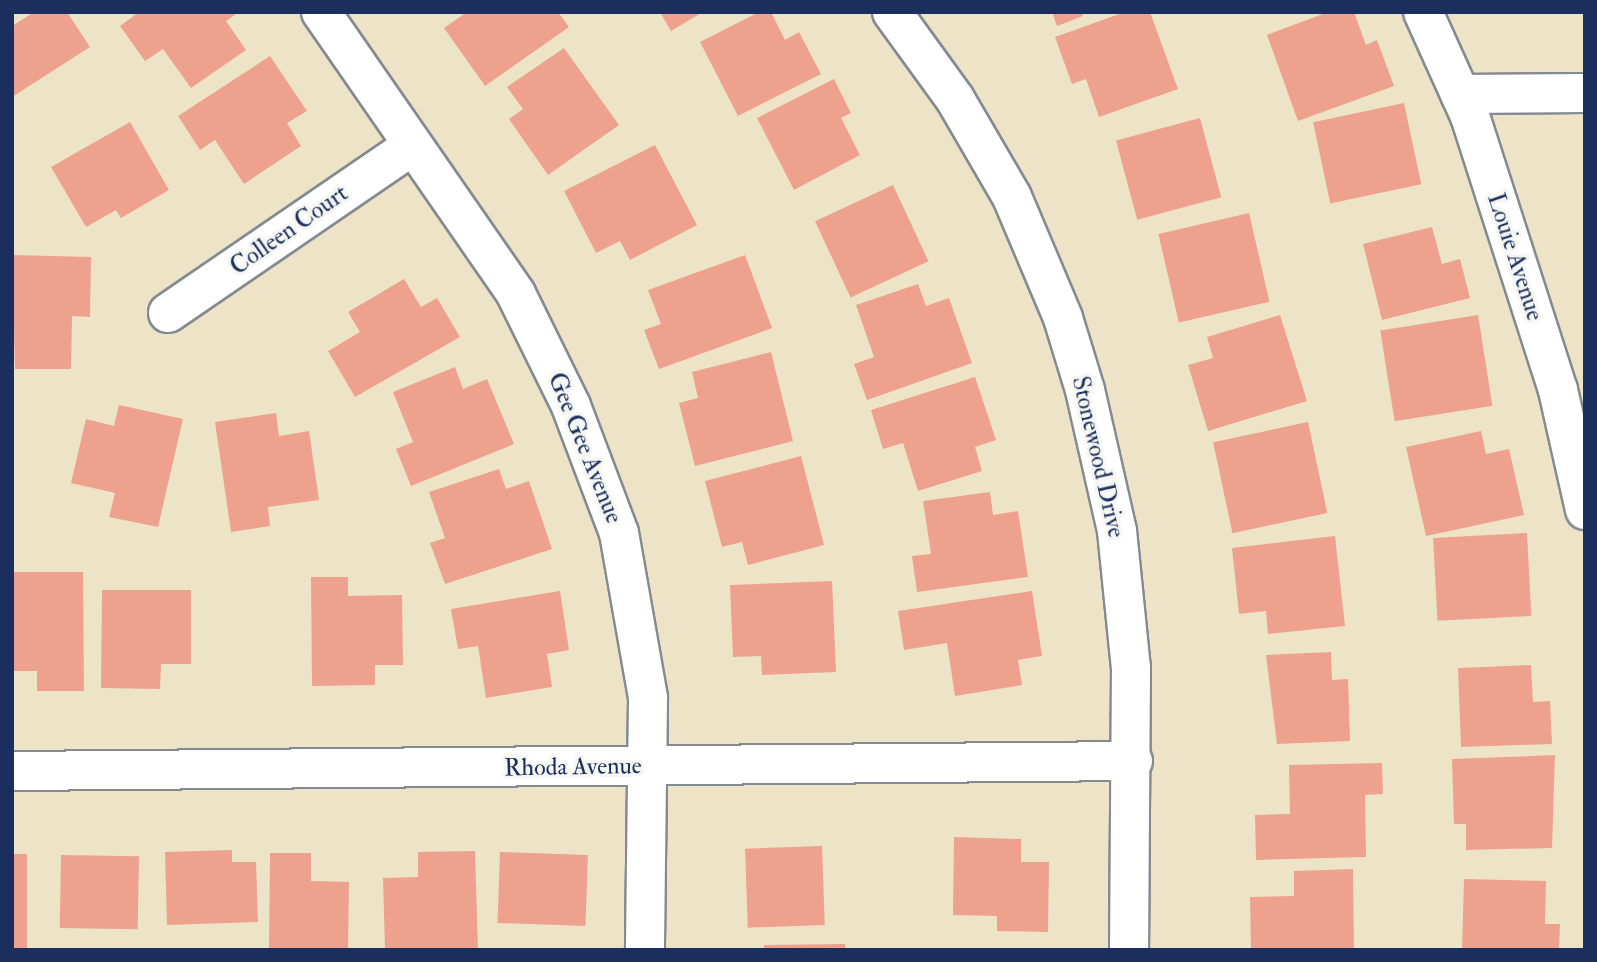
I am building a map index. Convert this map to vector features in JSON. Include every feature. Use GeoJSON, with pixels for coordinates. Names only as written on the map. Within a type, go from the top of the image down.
{"type":"FeatureCollection","features":[{"type":"Feature","properties":{"kind":"street","name":"Gee Gee Avenue"},"geometry":{"type":"LineString","coordinates":[[321,12],[410,146],[516,294],[571,407],[619,533],[639,624],[650,766],[645,950]]}},
{"type":"Feature","properties":{"kind":"street","name":"Stonewood Drive"},"geometry":{"type":"LineString","coordinates":[[892,12],[955,99],[1012,197],[1063,318],[1117,531],[1133,761],[1129,950]]}},
{"type":"Feature","properties":{"kind":"street","name":"Louie Avenue"},"geometry":{"type":"LineString","coordinates":[[1423,12],[1460,94],[1558,390],[1585,510]]}},
{"type":"Feature","properties":{"kind":"street"},"geometry":{"type":"LineString","coordinates":[[1460,94],[1585,93]]}},
{"type":"Feature","properties":{"kind":"street","name":"Colleen Court"},"geometry":{"type":"LineString","coordinates":[[168,313],[410,146]]}},
{"type":"Feature","properties":{"kind":"street","name":"Rhoda Avenue"},"geometry":{"type":"LineString","coordinates":[[12,771],[1133,761]]}},
{"type":"Feature","properties":{"kind":"building"},"geometry":{"type":"Polygon","coordinates":[[[34,12],[67,12],[90,47],[12,97],[12,26],[34,12]]]}},
{"type":"Feature","properties":{"kind":"building"},"geometry":{"type":"Polygon","coordinates":[[[139,12],[239,12],[226,21],[246,50],[191,88],[163,49],[145,61],[120,26],[139,12]]]}},
{"type":"Feature","properties":{"kind":"building"},"geometry":{"type":"Polygon","coordinates":[[[467,12],[558,12],[569,27],[485,86],[444,28],[467,12]]]}},
{"type":"Feature","properties":{"kind":"building"},"geometry":{"type":"Polygon","coordinates":[[[660,12],[703,12],[671,31],[660,12]]]}},
{"type":"Feature","properties":{"kind":"building"},"geometry":{"type":"Polygon","coordinates":[[[759,12],[771,12],[785,40],[799,32],[821,74],[738,116],[700,42],[759,12]]]}},
{"type":"Feature","properties":{"kind":"building"},"geometry":{"type":"Polygon","coordinates":[[[1052,12],[1081,12],[1083,16],[1057,26],[1052,12]]]}},
{"type":"Feature","properties":{"kind":"building"},"geometry":{"type":"Polygon","coordinates":[[[1125,12],[1150,12],[1178,89],[1099,117],[1086,79],[1072,84],[1055,37],[1125,12]]]}},
{"type":"Feature","properties":{"kind":"building"},"geometry":{"type":"Polygon","coordinates":[[[1328,12],[1354,12],[1366,45],[1377,40],[1394,86],[1298,121],[1267,35],[1328,12]]]}},
{"type":"Feature","properties":{"kind":"building"},"geometry":{"type":"Polygon","coordinates":[[[564,48],[619,125],[548,175],[509,119],[523,109],[507,87],[564,48]]]}},
{"type":"Feature","properties":{"kind":"building"},"geometry":{"type":"Polygon","coordinates":[[[270,56],[307,111],[287,123],[301,146],[244,184],[215,140],[200,150],[178,116],[270,56]]]}},
{"type":"Feature","properties":{"kind":"building"},"geometry":{"type":"Polygon","coordinates":[[[834,79],[851,113],[841,118],[860,155],[794,190],[757,118],[834,79]]]}},
{"type":"Feature","properties":{"kind":"building"},"geometry":{"type":"Polygon","coordinates":[[[1404,103],[1421,184],[1330,204],[1313,122],[1404,103]]]}},
{"type":"Feature","properties":{"kind":"building"},"geometry":{"type":"Polygon","coordinates":[[[1200,118],[1221,197],[1137,220],[1116,141],[1200,118]]]}},
{"type":"Feature","properties":{"kind":"building"},"geometry":{"type":"Polygon","coordinates":[[[130,122],[169,190],[121,218],[116,210],[86,227],[51,167],[130,122]]]}},
{"type":"Feature","properties":{"kind":"building"},"geometry":{"type":"Polygon","coordinates":[[[655,145],[697,225],[630,260],[620,241],[596,253],[564,191],[655,145]]]}},
{"type":"Feature","properties":{"kind":"building"},"geometry":{"type":"Polygon","coordinates":[[[893,185],[928,261],[851,297],[815,221],[893,185]]]}},
{"type":"Feature","properties":{"kind":"building"},"geometry":{"type":"Polygon","coordinates":[[[1249,213],[1269,302],[1179,323],[1158,234],[1249,213]]]}},
{"type":"Feature","properties":{"kind":"building"},"geometry":{"type":"Polygon","coordinates":[[[1432,227],[1442,264],[1460,259],[1470,298],[1382,320],[1363,244],[1432,227]]]}},
{"type":"Feature","properties":{"kind":"building"},"geometry":{"type":"Polygon","coordinates":[[[12,255],[91,257],[90,317],[72,316],[71,369],[15,369],[12,255]]]}},
{"type":"Feature","properties":{"kind":"building"},"geometry":{"type":"Polygon","coordinates":[[[745,255],[772,328],[659,369],[644,330],[661,324],[648,290],[745,255]]]}},
{"type":"Feature","properties":{"kind":"building"},"geometry":{"type":"Polygon","coordinates":[[[404,279],[421,307],[437,298],[460,337],[355,397],[328,351],[360,332],[348,312],[404,279]]]}},
{"type":"Feature","properties":{"kind":"building"},"geometry":{"type":"Polygon","coordinates":[[[918,284],[926,306],[949,298],[972,363],[867,400],[854,364],[874,357],[856,305],[918,284]]]}},
{"type":"Feature","properties":{"kind":"building"},"geometry":{"type":"Polygon","coordinates":[[[1280,315],[1307,401],[1208,431],[1188,365],[1213,358],[1207,337],[1280,315]]]}},
{"type":"Feature","properties":{"kind":"building"},"geometry":{"type":"Polygon","coordinates":[[[1478,315],[1492,406],[1395,421],[1380,330],[1478,315]]]}},
{"type":"Feature","properties":{"kind":"building"},"geometry":{"type":"Polygon","coordinates":[[[771,352],[793,441],[695,466],[679,403],[698,398],[692,372],[771,352]]]}},
{"type":"Feature","properties":{"kind":"building"},"geometry":{"type":"Polygon","coordinates":[[[455,367],[463,389],[487,379],[514,444],[411,486],[396,449],[413,442],[393,392],[455,367]]]}},
{"type":"Feature","properties":{"kind":"building"},"geometry":{"type":"Polygon","coordinates":[[[975,377],[996,440],[975,447],[982,471],[918,491],[903,443],[883,449],[871,410],[975,377]]]}},
{"type":"Feature","properties":{"kind":"building"},"geometry":{"type":"Polygon","coordinates":[[[119,405],[183,419],[158,527],[109,517],[115,493],[71,483],[86,419],[114,426],[119,405]]]}},
{"type":"Feature","properties":{"kind":"building"},"geometry":{"type":"Polygon","coordinates":[[[276,413],[279,436],[309,431],[319,500],[268,507],[270,526],[231,532],[215,422],[276,413]]]}},
{"type":"Feature","properties":{"kind":"building"},"geometry":{"type":"Polygon","coordinates":[[[1308,422],[1327,513],[1232,533],[1213,442],[1308,422]]]}},
{"type":"Feature","properties":{"kind":"building"},"geometry":{"type":"Polygon","coordinates":[[[1481,431],[1486,454],[1509,449],[1524,515],[1426,536],[1406,447],[1481,431]]]}},
{"type":"Feature","properties":{"kind":"building"},"geometry":{"type":"Polygon","coordinates":[[[801,456],[824,545],[748,565],[742,542],[722,547],[705,481],[801,456]]]}},
{"type":"Feature","properties":{"kind":"building"},"geometry":{"type":"Polygon","coordinates":[[[499,469],[506,489],[529,481],[552,549],[445,584],[430,543],[445,538],[429,492],[499,469]]]}},
{"type":"Feature","properties":{"kind":"building"},"geometry":{"type":"Polygon","coordinates":[[[990,492],[993,515],[1018,511],[1028,577],[917,592],[912,556],[931,554],[923,501],[990,492]]]}},
{"type":"Feature","properties":{"kind":"building"},"geometry":{"type":"Polygon","coordinates":[[[1527,533],[1531,616],[1437,621],[1433,538],[1527,533]]]}},
{"type":"Feature","properties":{"kind":"building"},"geometry":{"type":"Polygon","coordinates":[[[1335,536],[1345,626],[1268,634],[1266,611],[1239,614],[1232,548],[1335,536]]]}},
{"type":"Feature","properties":{"kind":"building"},"geometry":{"type":"Polygon","coordinates":[[[12,572],[83,572],[84,691],[37,691],[37,671],[12,671],[12,572]]]}},
{"type":"Feature","properties":{"kind":"building"},"geometry":{"type":"Polygon","coordinates":[[[311,577],[348,577],[348,596],[402,595],[403,665],[375,665],[375,685],[312,686],[311,577]]]}},
{"type":"Feature","properties":{"kind":"building"},"geometry":{"type":"Polygon","coordinates":[[[832,581],[836,672],[762,675],[761,656],[733,657],[730,585],[832,581]]]}},
{"type":"Feature","properties":{"kind":"building"},"geometry":{"type":"Polygon","coordinates":[[[102,590],[191,590],[191,664],[161,664],[160,689],[101,688],[102,590]]]}},
{"type":"Feature","properties":{"kind":"building"},"geometry":{"type":"Polygon","coordinates":[[[560,591],[569,650],[547,654],[552,687],[486,698],[478,646],[458,649],[451,609],[560,591]]]}},
{"type":"Feature","properties":{"kind":"building"},"geometry":{"type":"Polygon","coordinates":[[[1032,591],[1042,656],[1018,660],[1022,685],[955,696],[947,643],[904,650],[898,611],[1032,591]]]}},
{"type":"Feature","properties":{"kind":"building"},"geometry":{"type":"Polygon","coordinates":[[[1331,652],[1332,680],[1348,679],[1350,741],[1277,744],[1266,655],[1331,652]]]}},
{"type":"Feature","properties":{"kind":"building"},"geometry":{"type":"Polygon","coordinates":[[[1531,665],[1533,702],[1550,701],[1552,744],[1461,747],[1458,668],[1531,665]]]}},
{"type":"Feature","properties":{"kind":"building"},"geometry":{"type":"Polygon","coordinates":[[[1555,755],[1552,848],[1466,850],[1466,824],[1454,824],[1452,759],[1555,755]]]}},
{"type":"Feature","properties":{"kind":"building"},"geometry":{"type":"Polygon","coordinates":[[[1382,763],[1383,794],[1365,795],[1366,857],[1256,860],[1255,815],[1290,814],[1289,765],[1382,763]]]}},
{"type":"Feature","properties":{"kind":"building"},"geometry":{"type":"Polygon","coordinates":[[[954,837],[1021,839],[1021,862],[1049,862],[1048,932],[997,931],[997,916],[953,915],[954,837]]]}},
{"type":"Feature","properties":{"kind":"building"},"geometry":{"type":"Polygon","coordinates":[[[822,846],[825,925],[748,928],[745,849],[822,846]]]}},
{"type":"Feature","properties":{"kind":"building"},"geometry":{"type":"Polygon","coordinates":[[[232,850],[232,862],[256,862],[258,922],[167,925],[165,852],[232,850]]]}},
{"type":"Feature","properties":{"kind":"building"},"geometry":{"type":"Polygon","coordinates":[[[475,851],[478,950],[385,950],[383,878],[418,877],[418,852],[475,851]]]}},
{"type":"Feature","properties":{"kind":"building"},"geometry":{"type":"Polygon","coordinates":[[[500,852],[588,855],[585,926],[498,923],[500,852]]]}},
{"type":"Feature","properties":{"kind":"building"},"geometry":{"type":"Polygon","coordinates":[[[270,853],[311,853],[311,881],[349,882],[348,950],[269,950],[270,853]]]}},
{"type":"Feature","properties":{"kind":"building"},"geometry":{"type":"Polygon","coordinates":[[[12,854],[27,854],[27,950],[12,950],[12,854]]]}},
{"type":"Feature","properties":{"kind":"building"},"geometry":{"type":"Polygon","coordinates":[[[61,855],[139,856],[138,929],[60,928],[61,855]]]}},
{"type":"Feature","properties":{"kind":"building"},"geometry":{"type":"Polygon","coordinates":[[[1353,869],[1354,950],[1251,950],[1250,897],[1294,896],[1294,871],[1353,869]]]}},
{"type":"Feature","properties":{"kind":"building"},"geometry":{"type":"Polygon","coordinates":[[[1464,879],[1546,881],[1545,924],[1560,924],[1559,950],[1462,950],[1464,879]]]}},
{"type":"Feature","properties":{"kind":"building"},"geometry":{"type":"Polygon","coordinates":[[[845,944],[846,950],[764,950],[764,945],[845,944]]]}}]}
